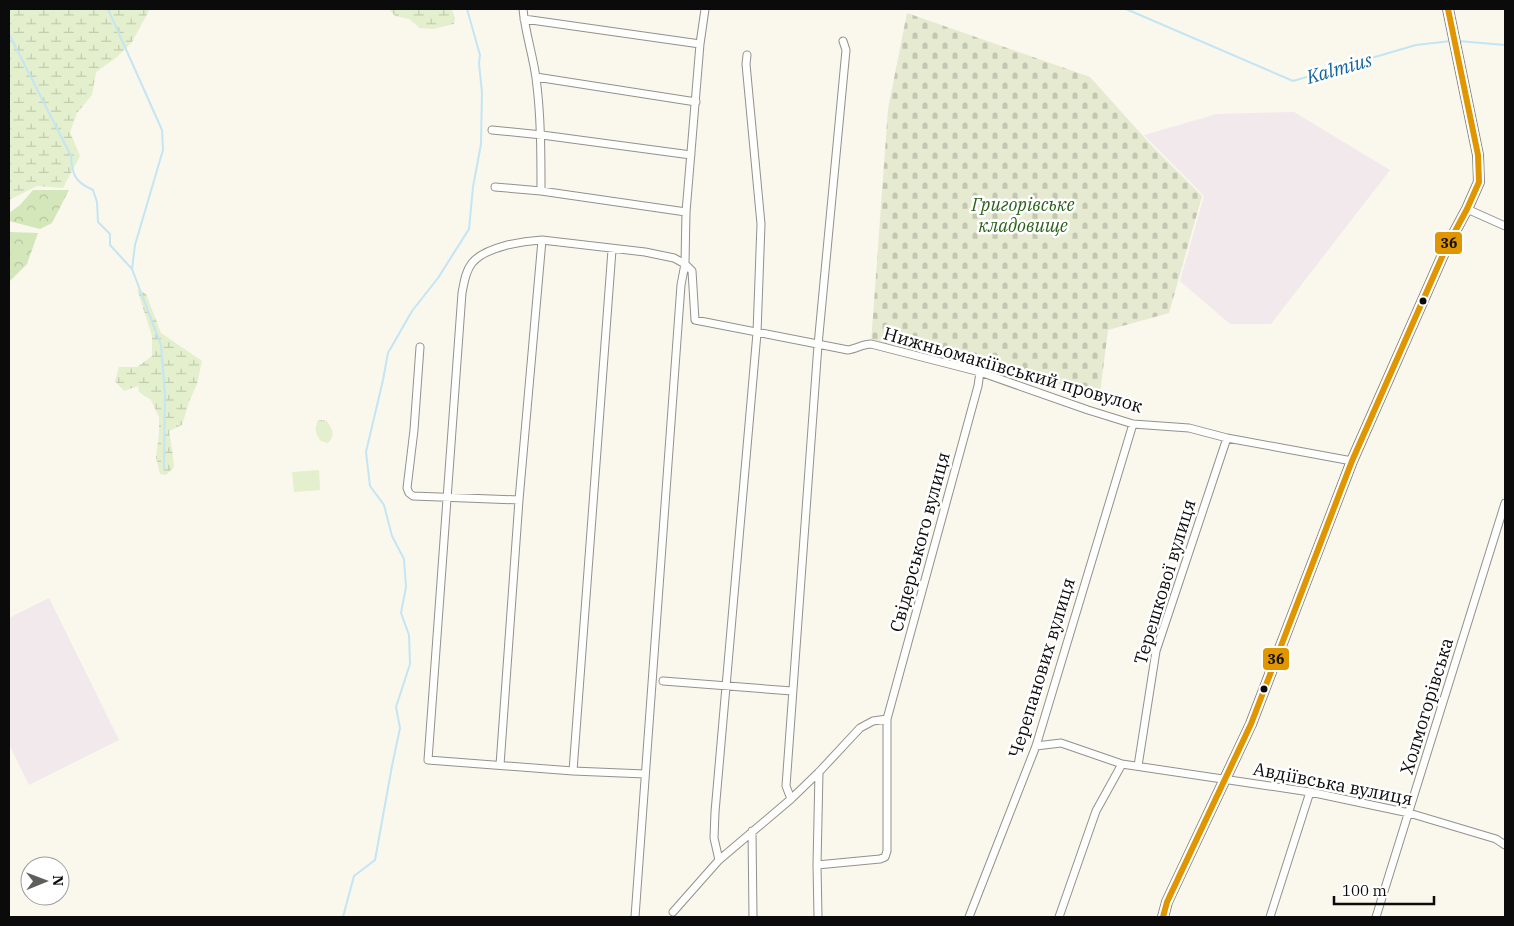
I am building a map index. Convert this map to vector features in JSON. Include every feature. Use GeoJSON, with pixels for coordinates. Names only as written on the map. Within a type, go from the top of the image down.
{"type":"FeatureCollection","features":[{"type":"Feature","properties":{"kind":"street"},"geometry":{"type":"LineString","coordinates":[[523,9],[536,77],[542,135],[541,191]]}},
{"type":"Feature","properties":{"kind":"street"},"geometry":{"type":"LineString","coordinates":[[635,917],[681,285],[685,264],[686,212],[700,44],[705,9]]}},
{"type":"Feature","properties":{"kind":"street"},"geometry":{"type":"LineString","coordinates":[[1162,917],[1167,902],[1251,724],[1352,462],[1446,248],[1479,182],[1478,155],[1448,9]]}},
{"type":"Feature","properties":{"kind":"street"},"geometry":{"type":"LineString","coordinates":[[524,19],[700,44]]}},
{"type":"Feature","properties":{"kind":"street"},"geometry":{"type":"LineString","coordinates":[[791,799],[786,786],[792,691],[818,345],[846,50],[842,41]]}},
{"type":"Feature","properties":{"kind":"street"},"geometry":{"type":"LineString","coordinates":[[719,860],[714,838],[715,812],[757,333],[761,224],[746,64],[747,55]]}},
{"type":"Feature","properties":{"kind":"street"},"geometry":{"type":"LineString","coordinates":[[536,77],[696,102]]}},
{"type":"Feature","properties":{"kind":"street"},"geometry":{"type":"LineString","coordinates":[[492,130],[691,155]]}},
{"type":"Feature","properties":{"kind":"street"},"geometry":{"type":"LineString","coordinates":[[495,187],[541,191],[686,212]]}},
{"type":"Feature","properties":{"kind":"street"},"geometry":{"type":"LineString","coordinates":[[1467,209],[1505,226]]}},
{"type":"Feature","properties":{"kind":"street"},"geometry":{"type":"LineString","coordinates":[[645,774],[428,760],[462,293],[466,274],[472,263],[494,250],[526,241],[542,240],[612,250],[645,252],[674,258],[685,264]]}},
{"type":"Feature","properties":{"kind":"street"},"geometry":{"type":"LineString","coordinates":[[500,765],[542,240]]}},
{"type":"Feature","properties":{"kind":"street"},"geometry":{"type":"LineString","coordinates":[[573,770],[612,250]]}},
{"type":"Feature","properties":{"kind":"street","name":"Нижньомакіївський провулок"},"geometry":{"type":"LineString","coordinates":[[685,264],[692,271],[695,320],[848,350],[871,344],[980,372],[1133,424],[1189,428],[1227,438],[1352,462]]}},
{"type":"Feature","properties":{"kind":"street"},"geometry":{"type":"LineString","coordinates":[[420,347],[414,430],[407,488],[409,494],[413,496],[446,498],[520,500]]}},
{"type":"Feature","properties":{"kind":"street","name":"Свiдерського вулиця"},"geometry":{"type":"LineString","coordinates":[[817,865],[880,859],[885,857],[887,851],[887,719],[978,386],[980,372]]}},
{"type":"Feature","properties":{"kind":"street","name":"Черепанових вулиця"},"geometry":{"type":"LineString","coordinates":[[969,917],[1036,746],[1133,424]]}},
{"type":"Feature","properties":{"kind":"street","name":"Терешкової вулиця"},"geometry":{"type":"LineString","coordinates":[[1138,766],[1156,651],[1227,438]]}},
{"type":"Feature","properties":{"kind":"street","name":"Холмогорівська"},"geometry":{"type":"LineString","coordinates":[[1376,917],[1505,503]]}},
{"type":"Feature","properties":{"kind":"street"},"geometry":{"type":"LineString","coordinates":[[663,682],[792,691]]}},
{"type":"Feature","properties":{"kind":"street"},"geometry":{"type":"LineString","coordinates":[[673,912],[719,860],[791,799],[860,728],[874,721],[887,719]]}},
{"type":"Feature","properties":{"kind":"street","name":"Авдіївська вулиця"},"geometry":{"type":"LineString","coordinates":[[1036,746],[1061,743],[1122,764],[1310,792],[1409,813],[1496,838],[1505,845]]}},
{"type":"Feature","properties":{"kind":"street"},"geometry":{"type":"LineString","coordinates":[[1060,917],[1096,811],[1122,764]]}},
{"type":"Feature","properties":{"kind":"street"},"geometry":{"type":"LineString","coordinates":[[818,917],[819,772]]}},
{"type":"Feature","properties":{"kind":"street"},"geometry":{"type":"LineString","coordinates":[[1270,917],[1310,792]]}},
{"type":"Feature","properties":{"kind":"street"},"geometry":{"type":"LineString","coordinates":[[752,831],[753,917]]}},
{"type":"Feature","properties":{"kind":"shaded area"},"geometry":{"type":"Polygon","coordinates":[[[1294,112],[1390,170],[1271,324],[1230,324],[1180,281],[1204,196],[1144,135],[1217,114],[1294,112]]]}},
{"type":"Feature","properties":{"kind":"shaded area"},"geometry":{"type":"Polygon","coordinates":[[[49,598],[119,740],[29,785],[9,744],[9,618],[49,598]]]}},
{"type":"Feature","properties":{"kind":"green space"},"geometry":{"type":"Polygon","coordinates":[[[9,9],[150,9],[132,42],[117,57],[96,72],[92,95],[77,113],[70,132],[80,156],[63,188],[37,186],[9,200],[9,9]]]}},
{"type":"Feature","properties":{"kind":"green space"},"geometry":{"type":"Polygon","coordinates":[[[389,9],[452,10],[455,18],[454,24],[433,29],[420,28],[409,19],[395,16],[389,9]]]}},
{"type":"Feature","properties":{"kind":"green space","name":"Григорівське кладовище"},"geometry":{"type":"Polygon","coordinates":[[[907,13],[1090,77],[1152,146],[1202,196],[1169,313],[1108,330],[1100,393],[871,344],[888,109],[907,13]]]}},
{"type":"Feature","properties":{"kind":"green space"},"geometry":{"type":"Polygon","coordinates":[[[33,190],[69,190],[52,223],[40,229],[9,221],[9,213],[20,205],[33,190]]]}},
{"type":"Feature","properties":{"kind":"green space"},"geometry":{"type":"Polygon","coordinates":[[[9,232],[38,233],[27,264],[9,282],[9,232]]]}},
{"type":"Feature","properties":{"kind":"green space"},"geometry":{"type":"Polygon","coordinates":[[[137,289],[146,294],[161,333],[202,361],[197,384],[182,425],[169,431],[174,467],[166,475],[160,474],[156,457],[159,417],[151,400],[139,392],[138,386],[124,391],[115,381],[119,367],[137,367],[152,356],[152,336],[137,289]]]}},
{"type":"Feature","properties":{"kind":"green space"},"geometry":{"type":"Polygon","coordinates":[[[319,420],[327,421],[332,429],[333,435],[328,443],[321,441],[317,434],[316,425],[319,420]]]}},
{"type":"Feature","properties":{"kind":"green space"},"geometry":{"type":"Polygon","coordinates":[[[319,470],[320,490],[294,492],[292,472],[319,470]]]}},
{"type":"Feature","properties":{"kind":"waterway"},"geometry":{"type":"LineString","coordinates":[[108,9],[162,130],[163,150],[135,245],[132,269],[161,345],[165,395],[164,468]]}},
{"type":"Feature","properties":{"kind":"waterway"},"geometry":{"type":"LineString","coordinates":[[343,917],[354,876],[375,860],[400,728],[396,707],[410,664],[409,635],[401,613],[406,587],[404,559],[392,536],[384,505],[370,486],[366,452],[388,353],[412,311],[438,278],[469,229],[473,187],[481,144],[482,93],[480,55],[467,9]]}},
{"type":"Feature","properties":{"kind":"waterway","name":"Kalmius"},"geometry":{"type":"LineString","coordinates":[[1126,9],[1293,81],[1416,45],[1451,41]]}},
{"type":"Feature","properties":{"kind":"waterway"},"geometry":{"type":"LineString","coordinates":[[9,34],[71,156],[72,168],[78,181],[93,190],[97,202],[98,222],[110,234],[110,245],[132,269]]}},
{"type":"Feature","properties":{"kind":"waterway","name":"Kalmius"},"geometry":{"type":"LineString","coordinates":[[1458,41],[1505,45]]}},
{"type":"Feature","properties":{"kind":"transit line","name":"36"},"geometry":{"type":"LineString","coordinates":[[1163,917],[1167,902],[1251,724],[1352,461],[1446,248],[1479,182],[1478,155],[1448,9]]}}]}
